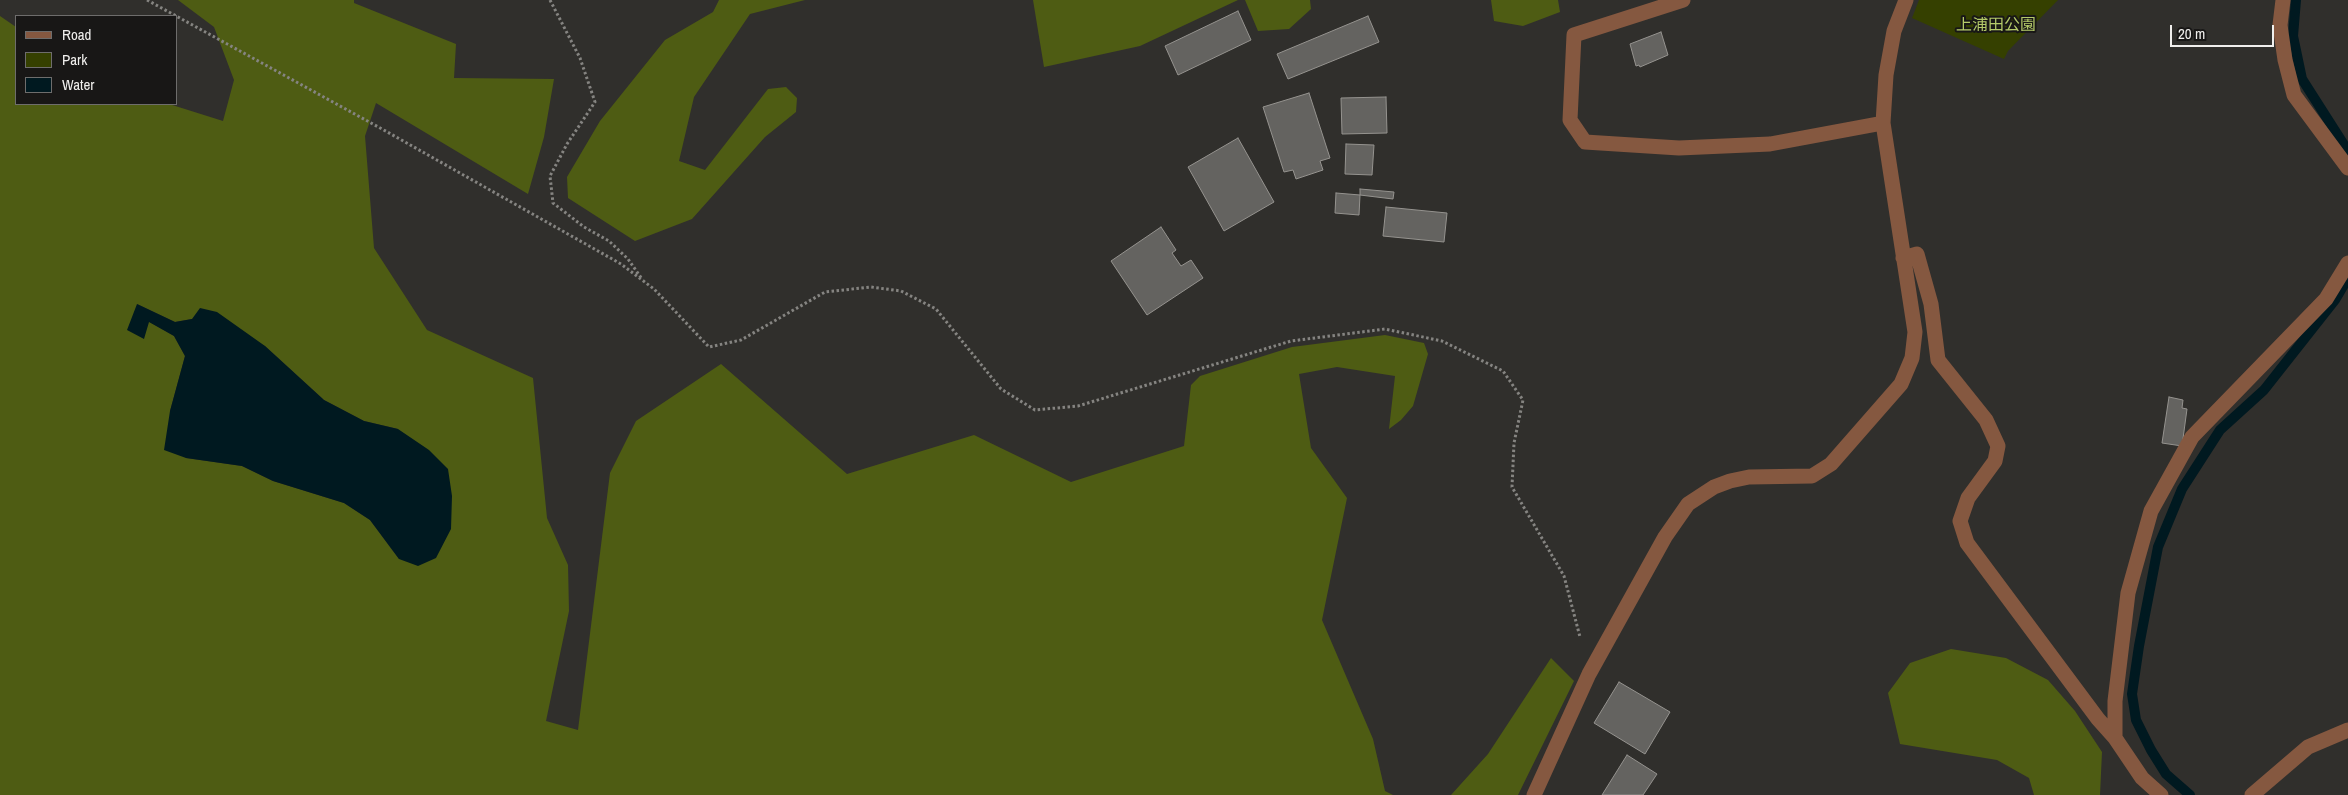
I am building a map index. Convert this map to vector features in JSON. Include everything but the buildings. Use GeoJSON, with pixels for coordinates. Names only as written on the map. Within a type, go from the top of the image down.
{"type":"FeatureCollection","features":[{"type":"Feature","properties":{"kind":"street"},"geometry":{"type":"LineString","coordinates":[[1683,0],[1574,35],[1570,120],[1585,142],[1679,148],[1770,144],[1883,123]]}},
{"type":"Feature","properties":{"kind":"street"},"geometry":{"type":"LineString","coordinates":[[1534,795],[1589,674],[1664,537],[1688,504],[1714,487],[1730,481],[1749,477],[1812,476],[1831,464],[1900,384],[1912,358],[1915,332],[1883,123],[1886,75],[1894,31],[1906,0]]}},
{"type":"Feature","properties":{"kind":"street"},"geometry":{"type":"LineString","coordinates":[[2283,0],[2281,33],[2285,60],[2294,95],[2310,119],[2347,160]]}},
{"type":"Feature","properties":{"kind":"street"},"geometry":{"type":"LineString","coordinates":[[1903,258],[1917,254],[1931,304],[1938,360],[1986,420],[1998,446],[1995,461],[1968,498],[1960,521],[1967,543],[2098,719],[2115,738],[2142,778],[2161,795]]}},
{"type":"Feature","properties":{"kind":"street"},"geometry":{"type":"LineString","coordinates":[[2115,738],[2115,701],[2128,593],[2151,511],[2192,437],[2326,300],[2348,263]]}},
{"type":"Feature","properties":{"kind":"street"},"geometry":{"type":"LineString","coordinates":[[2252,795],[2308,747],[2348,730]]}},
{"type":"Feature","properties":{"kind":"path"},"geometry":{"type":"LineString","coordinates":[[147,0],[174,15]]}},
{"type":"Feature","properties":{"kind":"path"},"geometry":{"type":"LineString","coordinates":[[550,0],[580,58],[595,102],[567,144],[550,176],[553,203],[584,227],[609,241],[628,259],[644,282]]}},
{"type":"Feature","properties":{"kind":"path"},"geometry":{"type":"LineString","coordinates":[[178,17],[621,264],[644,282],[709,347],[741,340],[825,292],[871,287],[901,291],[936,309],[1001,389],[1035,410],[1078,406],[1291,341],[1385,329],[1442,341],[1503,371],[1522,400],[1514,443],[1512,487],[1564,576],[1589,674]]}},
{"type":"Feature","properties":{"kind":"green space"},"geometry":{"type":"Polygon","coordinates":[[[178,0],[354,0],[354,3],[456,44],[454,78],[554,79],[544,137],[528,194],[376,103],[365,136],[374,248],[427,330],[533,378],[547,518],[568,565],[569,611],[546,721],[578,730],[610,473],[636,421],[721,364],[847,474],[974,435],[1071,482],[1184,446],[1191,385],[1200,376],[1292,347],[1385,335],[1424,343],[1428,354],[1413,406],[1401,420],[1389,429],[1395,376],[1337,367],[1299,374],[1311,448],[1347,498],[1322,620],[1373,739],[1385,791],[1393,795],[0,795],[0,16],[15,26],[15,105],[172,105],[223,121],[234,80],[214,27],[178,0]],[[137,304],[148,321],[174,336],[185,356],[170,411],[186,458],[242,466],[273,481],[344,503],[370,520],[399,559],[398,429],[364,421],[324,400],[265,346],[192,319],[175,322],[137,304]]]}},
{"type":"Feature","properties":{"kind":"green space"},"geometry":{"type":"Polygon","coordinates":[[[719,0],[805,0],[750,14],[694,97],[679,161],[705,170],[768,89],[786,87],[797,98],[796,112],[765,137],[692,219],[635,241],[568,198],[567,177],[600,121],[665,40],[713,12],[719,0]]]}},
{"type":"Feature","properties":{"kind":"green space"},"geometry":{"type":"Polygon","coordinates":[[[1033,0],[1238,0],[1140,46],[1044,67],[1033,0]]]}},
{"type":"Feature","properties":{"kind":"green space"},"geometry":{"type":"Polygon","coordinates":[[[1245,0],[1310,0],[1311,9],[1289,29],[1258,31],[1245,0]]]}},
{"type":"Feature","properties":{"kind":"green space"},"geometry":{"type":"Polygon","coordinates":[[[1491,0],[1558,0],[1560,12],[1523,26],[1494,21],[1491,0]]]}},
{"type":"Feature","properties":{"kind":"green space","name":"上浦田公園"},"geometry":{"type":"Polygon","coordinates":[[[1919,0],[2058,0],[2008,51],[2004,59],[1912,18],[1919,0]]]}},
{"type":"Feature","properties":{"kind":"green space"},"geometry":{"type":"Polygon","coordinates":[[[1951,649],[2006,658],[2048,680],[2075,711],[2102,752],[2100,795],[2034,795],[2029,778],[1997,760],[1900,744],[1888,693],[1910,663],[1951,649]]]}},
{"type":"Feature","properties":{"kind":"green space"},"geometry":{"type":"Polygon","coordinates":[[[1551,658],[1574,681],[1518,795],[1451,795],[1488,754],[1551,658]]]}},
{"type":"Feature","properties":{"kind":"water"},"geometry":{"type":"Polygon","coordinates":[[[137,304],[175,322],[192,319],[200,308],[217,312],[265,346],[324,400],[364,421],[398,429],[429,450],[448,469],[452,496],[451,529],[436,558],[418,566],[399,559],[370,520],[344,503],[273,481],[242,466],[186,458],[164,450],[170,411],[185,356],[174,336],[149,322],[144,339],[127,330],[137,304]]]}},
{"type":"Feature","properties":{"kind":"waterway"},"geometry":{"type":"LineString","coordinates":[[2296,0],[2293,36],[2302,79],[2348,151]]}},
{"type":"Feature","properties":{"kind":"waterway"},"geometry":{"type":"LineString","coordinates":[[2190,795],[2166,774],[2151,750],[2136,720],[2132,694],[2158,547],[2182,489],[2220,430],[2264,390],[2335,300],[2348,278]]}}]}
